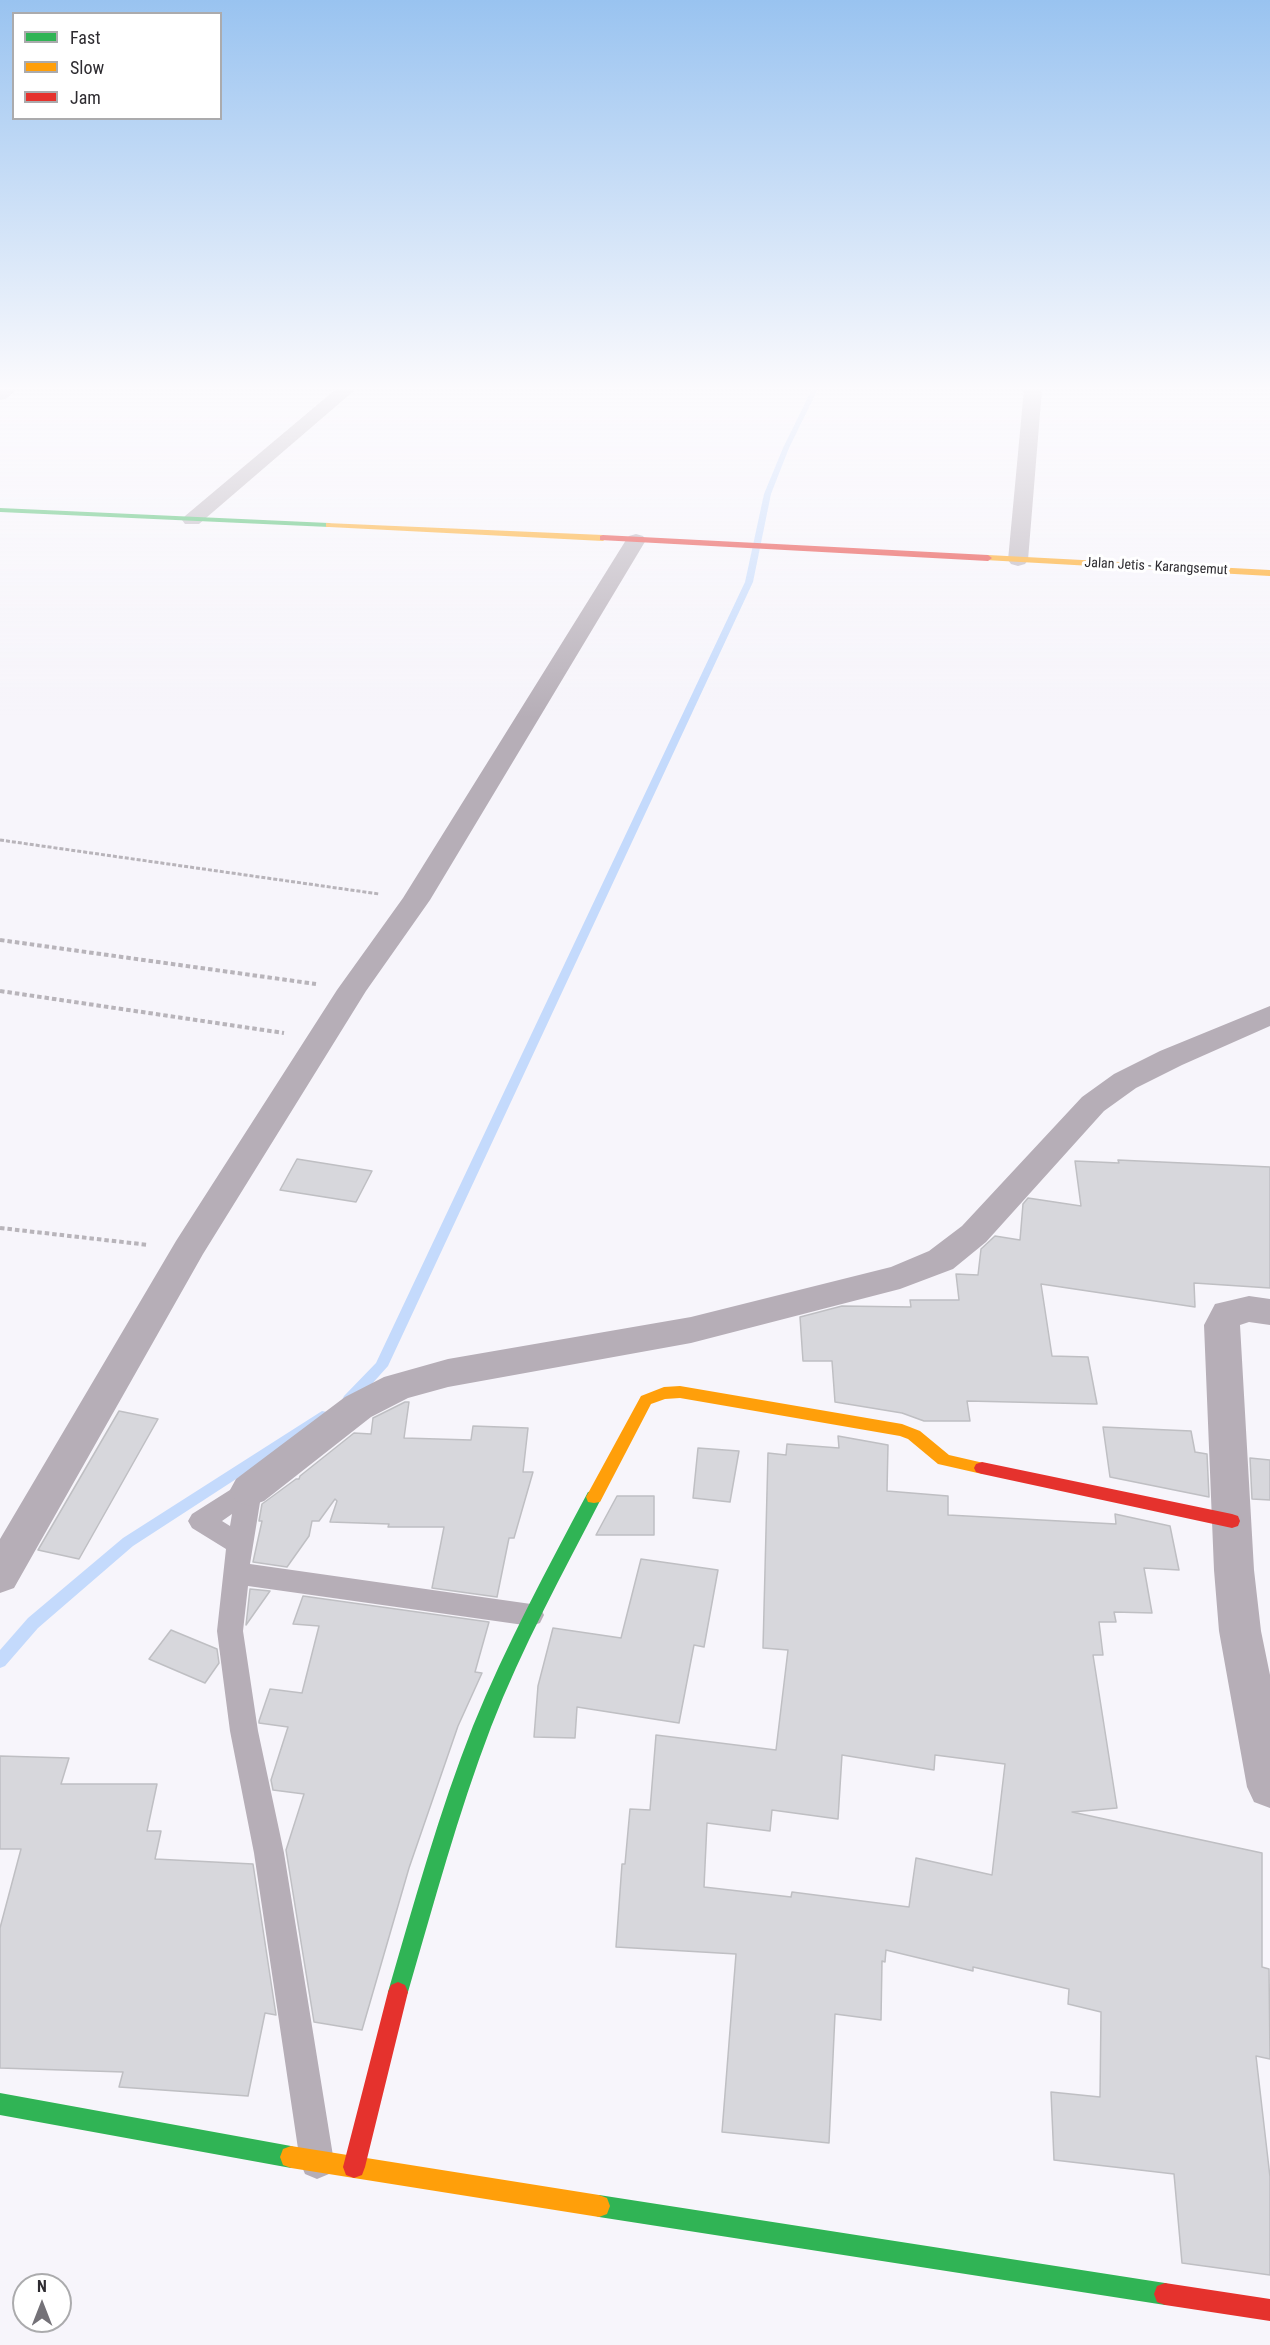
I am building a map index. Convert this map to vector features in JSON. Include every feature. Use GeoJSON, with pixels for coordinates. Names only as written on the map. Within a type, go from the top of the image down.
{"type":"FeatureCollection","features":[{"type":"Feature","properties":{"kind":"main road","name":"Jalan Jetis - Karangsemut"},"geometry":{"type":"LineString","coordinates":[[0,510],[748,544],[1270,573]]}},
{"type":"Feature","properties":{"kind":"main road"},"geometry":{"type":"LineString","coordinates":[[351,2166],[434,1869],[483,1727],[531,1615],[646,1400],[664,1393],[680,1392],[908,1431],[944,1460],[1232,1521]]}},
{"type":"Feature","properties":{"kind":"main road"},"geometry":{"type":"LineString","coordinates":[[0,2104],[320,2162],[1270,2310]]}},
{"type":"Feature","properties":{"kind":"street"},"geometry":{"type":"LineString","coordinates":[[192,520],[218,498]]}},
{"type":"Feature","properties":{"kind":"street"},"geometry":{"type":"LineString","coordinates":[[1018,560],[1023,498]]}},
{"type":"Feature","properties":{"kind":"street"},"geometry":{"type":"LineString","coordinates":[[0,1576],[188,1250],[352,990],[416,900],[636,540]]}},
{"type":"Feature","properties":{"kind":"street"},"geometry":{"type":"LineString","coordinates":[[250,1490],[358,1407],[397,1387],[448,1373],[691,1330],[900,1277],[941,1260],[974,1233],[1093,1104],[1125,1081],[1270,1015]]}},
{"type":"Feature","properties":{"kind":"street"},"geometry":{"type":"LineString","coordinates":[[1270,1312],[1250,1310],[1228,1313],[1222,1325],[1240,1631],[1270,1787]]}},
{"type":"Feature","properties":{"kind":"lane"},"geometry":{"type":"LineString","coordinates":[[239,1544],[201,1521],[250,1490]]}},
{"type":"Feature","properties":{"kind":"lane"},"geometry":{"type":"LineString","coordinates":[[250,1490],[239,1544],[230,1631],[244,1731],[269,1852],[320,2162]]}},
{"type":"Feature","properties":{"kind":"lane"},"geometry":{"type":"LineString","coordinates":[[235,1573],[531,1615]]}},
{"type":"Feature","properties":{"kind":"path"},"geometry":{"type":"LineString","coordinates":[[0,840],[416,900]]}},
{"type":"Feature","properties":{"kind":"path"},"geometry":{"type":"LineString","coordinates":[[0,940],[352,990]]}},
{"type":"Feature","properties":{"kind":"path"},"geometry":{"type":"LineString","coordinates":[[0,991],[322,1039]]}},
{"type":"Feature","properties":{"kind":"path"},"geometry":{"type":"LineString","coordinates":[[0,1228],[188,1250]]}},
{"type":"Feature","properties":{"kind":"building"},"geometry":{"type":"Polygon","coordinates":[[[297,1159],[372,1171],[356,1202],[280,1190],[297,1159]]]}},
{"type":"Feature","properties":{"kind":"building"},"geometry":{"type":"Polygon","coordinates":[[[1118,1160],[1270,1167],[1270,1288],[1194,1283],[1195,1307],[1041,1284],[1052,1356],[1088,1357],[1097,1404],[967,1401],[970,1421],[924,1421],[902,1413],[835,1402],[832,1361],[803,1361],[800,1317],[842,1306],[911,1307],[910,1300],[959,1300],[956,1274],[978,1275],[981,1249],[995,1236],[1020,1240],[1023,1204],[1028,1198],[1081,1206],[1075,1161],[1119,1163],[1118,1160]]]}},
{"type":"Feature","properties":{"kind":"building"},"geometry":{"type":"Polygon","coordinates":[[[409,1402],[404,1438],[471,1440],[473,1426],[528,1428],[523,1472],[533,1472],[514,1538],[509,1538],[497,1597],[432,1588],[444,1527],[388,1527],[389,1524],[330,1522],[337,1501],[335,1499],[319,1521],[312,1521],[309,1536],[287,1567],[253,1562],[262,1521],[259,1521],[262,1504],[299,1479],[354,1433],[371,1434],[373,1418],[409,1402]]]}},
{"type":"Feature","properties":{"kind":"building"},"geometry":{"type":"Polygon","coordinates":[[[119,1411],[158,1419],[79,1559],[38,1550],[119,1411]]]}},
{"type":"Feature","properties":{"kind":"building"},"geometry":{"type":"Polygon","coordinates":[[[1103,1427],[1191,1431],[1195,1452],[1207,1454],[1209,1497],[1110,1477],[1103,1427]]]}},
{"type":"Feature","properties":{"kind":"building"},"geometry":{"type":"Polygon","coordinates":[[[838,1436],[888,1445],[887,1491],[948,1496],[948,1515],[1116,1524],[1115,1514],[1170,1526],[1179,1570],[1144,1568],[1152,1613],[1114,1612],[1116,1622],[1099,1622],[1103,1655],[1093,1655],[1117,1808],[1072,1812],[1262,1853],[1262,1967],[1269,1969],[1270,2059],[1256,2056],[1270,2177],[1270,2275],[1182,2263],[1174,2174],[1054,2160],[1051,2092],[1100,2097],[1101,2012],[1068,2004],[1069,1989],[973,1967],[973,1971],[886,1950],[885,1962],[882,1961],[881,2020],[835,2014],[829,2143],[722,2132],[736,1954],[616,1947],[622,1864],[625,1864],[630,1809],[650,1810],[656,1735],[776,1750],[788,1650],[763,1648],[768,1453],[786,1455],[787,1444],[839,1448],[838,1436]],[[842,1755],[838,1819],[772,1810],[770,1831],[707,1823],[704,1887],[791,1897],[792,1892],[909,1907],[916,1858],[992,1875],[1005,1764],[935,1755],[934,1770],[842,1755]]]}},
{"type":"Feature","properties":{"kind":"building"},"geometry":{"type":"Polygon","coordinates":[[[698,1448],[739,1451],[730,1502],[693,1498],[698,1448]]]}},
{"type":"Feature","properties":{"kind":"building"},"geometry":{"type":"Polygon","coordinates":[[[1250,1458],[1270,1460],[1270,1500],[1252,1499],[1250,1458]]]}},
{"type":"Feature","properties":{"kind":"building"},"geometry":{"type":"Polygon","coordinates":[[[617,1496],[654,1496],[654,1535],[596,1535],[617,1496]]]}},
{"type":"Feature","properties":{"kind":"building"},"geometry":{"type":"Polygon","coordinates":[[[641,1559],[718,1570],[704,1647],[694,1645],[679,1723],[577,1707],[575,1738],[534,1737],[538,1686],[553,1628],[621,1638],[641,1559]]]}},
{"type":"Feature","properties":{"kind":"building"},"geometry":{"type":"Polygon","coordinates":[[[250,1589],[270,1591],[246,1625],[250,1589]]]}},
{"type":"Feature","properties":{"kind":"building"},"geometry":{"type":"Polygon","coordinates":[[[303,1596],[489,1622],[475,1672],[482,1673],[458,1726],[409,1868],[362,2030],[314,2022],[286,1850],[304,1794],[273,1790],[271,1780],[288,1727],[259,1723],[270,1689],[302,1693],[319,1626],[293,1624],[303,1596]]]}},
{"type":"Feature","properties":{"kind":"building"},"geometry":{"type":"Polygon","coordinates":[[[171,1630],[217,1649],[219,1663],[205,1683],[149,1659],[171,1630]]]}},
{"type":"Feature","properties":{"kind":"building"},"geometry":{"type":"Polygon","coordinates":[[[0,1756],[69,1758],[61,1784],[157,1784],[147,1831],[161,1831],[155,1859],[253,1864],[276,2015],[265,2013],[248,2096],[119,2087],[123,2072],[0,2068],[0,1928],[21,1849],[0,1849],[0,1756]]]}},
{"type":"Feature","properties":{"kind":"waterway"},"geometry":{"type":"LineString","coordinates":[[349,1400],[381,1366],[749,582],[766,498]]}},
{"type":"Feature","properties":{"kind":"waterway"},"geometry":{"type":"LineString","coordinates":[[0,1661],[33,1623],[128,1542],[322,1416]]}},
{"type":"Feature","properties":{"kind":"traffic: fast"},"geometry":{"type":"LineString","coordinates":[[0,510],[329,525]]}},
{"type":"Feature","properties":{"kind":"traffic: fast"},"geometry":{"type":"LineString","coordinates":[[398,1992],[434,1869],[482,1727],[531,1615],[594,1497]]}},
{"type":"Feature","properties":{"kind":"traffic: fast"},"geometry":{"type":"LineString","coordinates":[[0,2104],[291,2157]]}},
{"type":"Feature","properties":{"kind":"traffic: fast"},"geometry":{"type":"LineString","coordinates":[[599,2206],[1165,2294]]}},
{"type":"Feature","properties":{"kind":"traffic: slow"},"geometry":{"type":"LineString","coordinates":[[329,525],[603,538]]}},
{"type":"Feature","properties":{"kind":"traffic: slow"},"geometry":{"type":"LineString","coordinates":[[988,558],[1270,573]]}},
{"type":"Feature","properties":{"kind":"traffic: slow"},"geometry":{"type":"LineString","coordinates":[[594,1497],[646,1400],[664,1393],[680,1392],[902,1430],[914,1435],[944,1460],[982,1468]]}},
{"type":"Feature","properties":{"kind":"traffic: slow"},"geometry":{"type":"LineString","coordinates":[[291,2157],[599,2206]]}},
{"type":"Feature","properties":{"kind":"traffic: jam"},"geometry":{"type":"LineString","coordinates":[[603,538],[988,558]]}},
{"type":"Feature","properties":{"kind":"traffic: jam"},"geometry":{"type":"LineString","coordinates":[[982,1468],[1232,1521]]}},
{"type":"Feature","properties":{"kind":"traffic: jam"},"geometry":{"type":"LineString","coordinates":[[354,2167],[398,1992]]}},
{"type":"Feature","properties":{"kind":"traffic: jam"},"geometry":{"type":"LineString","coordinates":[[1165,2294],[1270,2310]]}}]}
